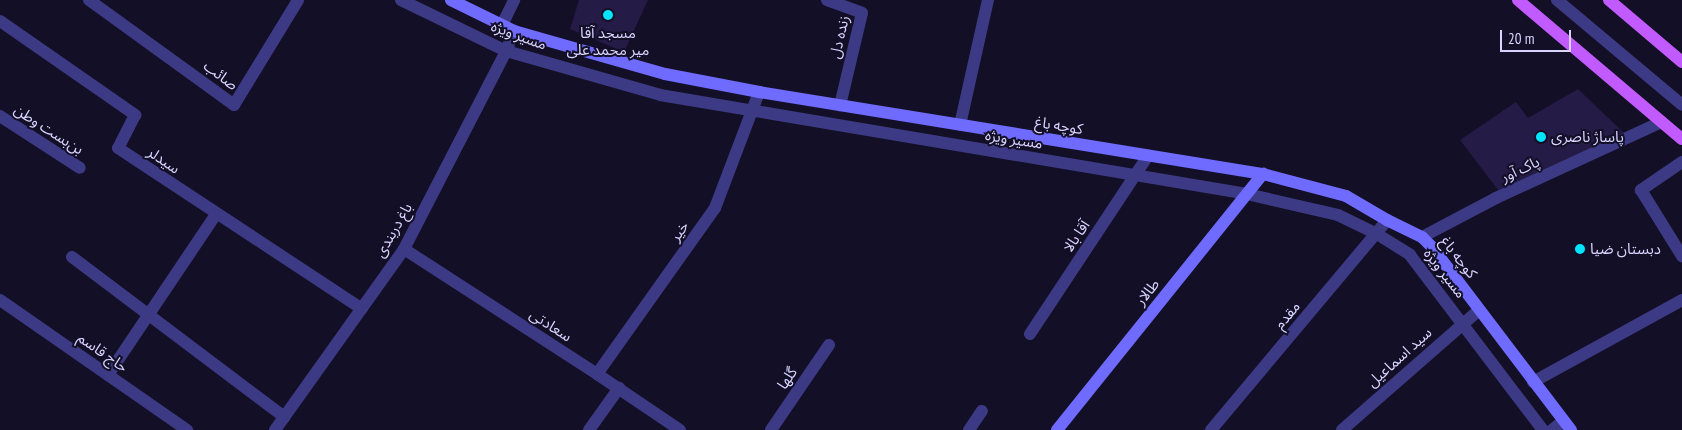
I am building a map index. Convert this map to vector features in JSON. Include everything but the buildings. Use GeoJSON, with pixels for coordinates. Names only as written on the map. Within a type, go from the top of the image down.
{"type":"FeatureCollection","features":[{"type":"Feature","properties":{"kind":"main road","name":"کوچه باغ"},"geometry":{"type":"LineString","coordinates":[[451,0],[514,31],[665,74],[760,92],[1263,174],[1346,196],[1422,238],[1567,426]]}},
{"type":"Feature","properties":{"kind":"main road"},"geometry":{"type":"LineString","coordinates":[[1518,0],[1682,139]]}},
{"type":"Feature","properties":{"kind":"main road"},"geometry":{"type":"LineString","coordinates":[[1609,0],[1682,62]]}},
{"type":"Feature","properties":{"kind":"main road","name":"طالار"},"geometry":{"type":"LineString","coordinates":[[1057,430],[1263,174]]}},
{"type":"Feature","properties":{"kind":"street","name":"صائب"},"geometry":{"type":"LineString","coordinates":[[89,0],[234,105],[298,0]]}},
{"type":"Feature","properties":{"kind":"street","name":"مسیر ویژه"},"geometry":{"type":"LineString","coordinates":[[400,0],[506,51],[660,95],[1247,194],[1338,215],[1377,234],[1410,255],[1543,430]]}},
{"type":"Feature","properties":{"kind":"street"},"geometry":{"type":"LineString","coordinates":[[502,25],[514,0]]}},
{"type":"Feature","properties":{"kind":"street","name":"زنده دل"},"geometry":{"type":"LineString","coordinates":[[827,0],[862,13],[840,105]]}},
{"type":"Feature","properties":{"kind":"street"},"geometry":{"type":"LineString","coordinates":[[960,125],[988,0]]}},
{"type":"Feature","properties":{"kind":"street"},"geometry":{"type":"LineString","coordinates":[[1557,0],[1682,105]]}},
{"type":"Feature","properties":{"kind":"street","name":"سیدلر"},"geometry":{"type":"LineString","coordinates":[[0,21],[135,115],[118,148],[362,308]]}},
{"type":"Feature","properties":{"kind":"street","name":"باغ دربندی"},"geometry":{"type":"LineString","coordinates":[[275,430],[404,250],[506,51],[514,31]]}},
{"type":"Feature","properties":{"kind":"street","name":"خیر"},"geometry":{"type":"LineString","coordinates":[[597,374],[715,208],[760,92]]}},
{"type":"Feature","properties":{"kind":"street","name":"بن‌بست وطن"},"geometry":{"type":"LineString","coordinates":[[0,116],[80,168]]}},
{"type":"Feature","properties":{"kind":"street","name":"پاک آور"},"geometry":{"type":"LineString","coordinates":[[1422,238],[1496,198],[1661,122]]}},
{"type":"Feature","properties":{"kind":"street","name":"آقا بالا"},"geometry":{"type":"LineString","coordinates":[[1030,334],[1148,156]]}},
{"type":"Feature","properties":{"kind":"street"},"geometry":{"type":"LineString","coordinates":[[1682,162],[1641,190],[1682,256]]}},
{"type":"Feature","properties":{"kind":"street"},"geometry":{"type":"LineString","coordinates":[[108,375],[216,214]]}},
{"type":"Feature","properties":{"kind":"street","name":"مقدم"},"geometry":{"type":"LineString","coordinates":[[1211,430],[1387,220]]}},
{"type":"Feature","properties":{"kind":"street","name":"سعادتی"},"geometry":{"type":"LineString","coordinates":[[404,250],[619,388],[680,430]]}},
{"type":"Feature","properties":{"kind":"street"},"geometry":{"type":"LineString","coordinates":[[72,257],[284,417]]}},
{"type":"Feature","properties":{"kind":"street","name":"حاج قاسم"},"geometry":{"type":"LineString","coordinates":[[0,300],[187,430]]}},
{"type":"Feature","properties":{"kind":"street"},"geometry":{"type":"LineString","coordinates":[[1533,382],[1682,300]]}},
{"type":"Feature","properties":{"kind":"street","name":"سید اسماعیل"},"geometry":{"type":"LineString","coordinates":[[1342,430],[1479,310]]}},
{"type":"Feature","properties":{"kind":"street","name":"گلها"},"geometry":{"type":"LineString","coordinates":[[772,430],[829,345]]}},
{"type":"Feature","properties":{"kind":"street"},"geometry":{"type":"LineString","coordinates":[[589,430],[619,388]]}},
{"type":"Feature","properties":{"kind":"street"},"geometry":{"type":"LineString","coordinates":[[969,430],[982,411]]}},
{"type":"Feature","properties":{"kind":"street"},"geometry":{"type":"LineString","coordinates":[[1552,430],[1567,426]]}},
{"type":"Feature","properties":{"kind":"place","name":"مسجد آقا میر محمد علی"},"geometry":{"type":"Point","coordinates":[608,15]}},
{"type":"Feature","properties":{"kind":"place","name":"پاساژ ناصری"},"geometry":{"type":"Point","coordinates":[1541,137]}},
{"type":"Feature","properties":{"kind":"place","name":"دبستان ضیا"},"geometry":{"type":"Point","coordinates":[1580,249]}}]}
